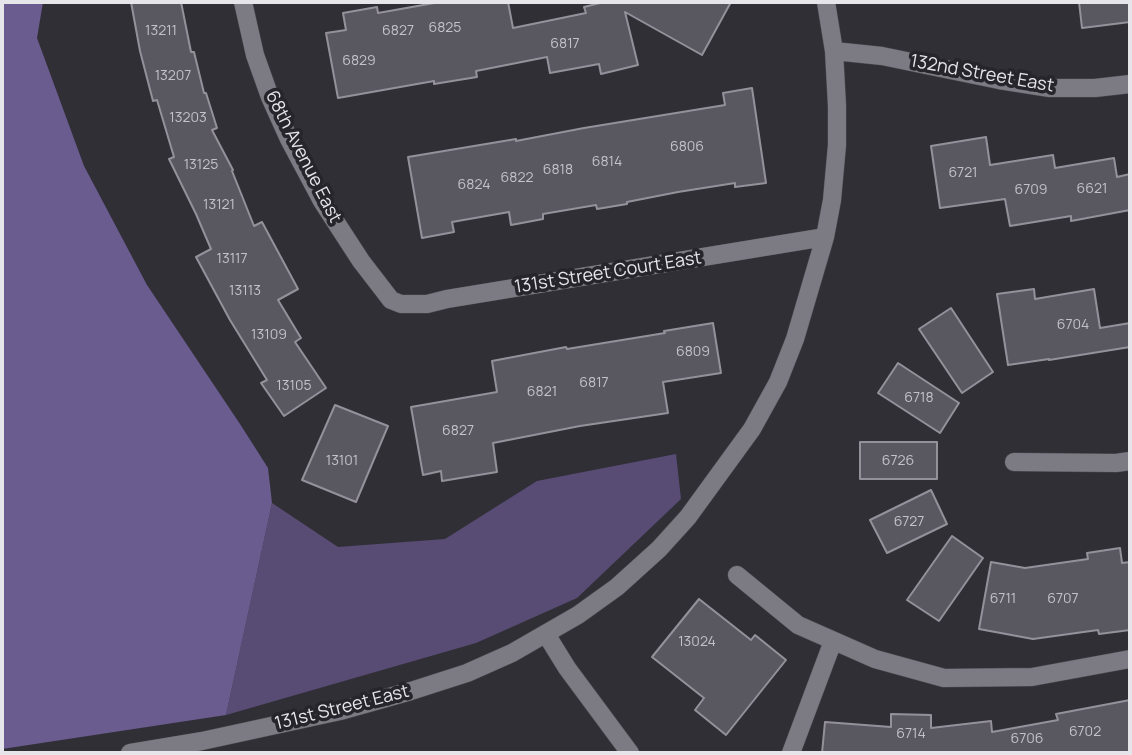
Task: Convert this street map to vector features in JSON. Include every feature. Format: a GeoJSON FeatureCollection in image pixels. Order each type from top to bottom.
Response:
{"type":"FeatureCollection","features":[{"type":"Feature","properties":{"kind":"street","name":"68th Avenue East"},"geometry":{"type":"LineString","coordinates":[[243,2],[255,55],[289,139],[322,201],[361,261],[391,300]]}},
{"type":"Feature","properties":{"kind":"street","name":"131st Street East"},"geometry":{"type":"LineString","coordinates":[[130,753],[327,714],[467,673],[512,653],[578,615],[617,587],[659,549],[688,517],[752,429],[778,382],[795,339],[825,237],[832,200],[838,106],[834,51],[826,2]]}},
{"type":"Feature","properties":{"kind":"street","name":"132nd Street East"},"geometry":{"type":"LineString","coordinates":[[834,51],[882,56],[1050,88],[1095,88],[1130,84]]}},
{"type":"Feature","properties":{"kind":"street","name":"131st Street Court East"},"geometry":{"type":"LineString","coordinates":[[391,300],[401,304],[427,304],[461,296],[825,237]]}},
{"type":"Feature","properties":{"kind":"street"},"geometry":{"type":"LineString","coordinates":[[1014,462],[1130,461]]}},
{"type":"Feature","properties":{"kind":"street"},"geometry":{"type":"LineString","coordinates":[[737,575],[798,625],[875,659],[944,678],[1032,677],[1130,659]]}},
{"type":"Feature","properties":{"kind":"street"},"geometry":{"type":"LineString","coordinates":[[546,635],[629,753]]}},
{"type":"Feature","properties":{"kind":"street"},"geometry":{"type":"LineString","coordinates":[[791,753],[832,641]]}},
{"type":"Feature","properties":{"kind":"shaded area"},"geometry":{"type":"Polygon","coordinates":[[[2,2],[43,2],[37,38],[84,166],[147,285],[268,468],[272,503],[226,715],[2,749],[2,2]]]}},
{"type":"Feature","properties":{"kind":"shaded area"},"geometry":{"type":"Polygon","coordinates":[[[676,454],[681,499],[577,598],[476,643],[226,715],[272,503],[338,547],[445,539],[537,481],[676,454]]]}},
{"type":"Feature","properties":{"kind":"building"},"geometry":{"type":"Polygon","coordinates":[[[131,2],[181,2],[191,52],[194,52],[204,93],[217,128],[212,130],[233,170],[254,226],[262,222],[298,289],[278,300],[301,338],[295,342],[326,388],[284,416],[261,383],[267,380],[196,257],[211,249],[169,159],[174,157],[157,100],[153,101],[131,2]]]}},
{"type":"Feature","properties":{"kind":"building"},"geometry":{"type":"Polygon","coordinates":[[[440,2],[508,2],[513,28],[586,13],[584,7],[604,2],[731,2],[702,55],[625,12],[638,65],[601,74],[599,64],[550,73],[547,57],[476,71],[477,77],[434,84],[434,81],[338,98],[326,33],[346,30],[343,13],[377,7],[378,13],[440,2]]]}},
{"type":"Feature","properties":{"kind":"building"},"geometry":{"type":"Polygon","coordinates":[[[1079,2],[1130,2],[1130,22],[1082,28],[1079,2]]]}},
{"type":"Feature","properties":{"kind":"building"},"geometry":{"type":"Polygon","coordinates":[[[752,88],[766,183],[735,187],[735,183],[597,209],[596,205],[543,214],[543,219],[511,225],[509,212],[452,222],[454,232],[422,238],[408,157],[725,105],[723,93],[752,88]]]}},
{"type":"Feature","properties":{"kind":"building"},"geometry":{"type":"Polygon","coordinates":[[[986,137],[990,165],[1053,155],[1055,168],[1114,158],[1117,177],[1130,174],[1130,210],[1071,221],[1071,216],[1010,226],[1005,199],[940,208],[931,146],[986,137]]]}},
{"type":"Feature","properties":{"kind":"building"},"geometry":{"type":"Polygon","coordinates":[[[1034,289],[1035,299],[1094,289],[1100,328],[1130,323],[1130,347],[1008,365],[997,294],[1034,289]]]}},
{"type":"Feature","properties":{"kind":"building"},"geometry":{"type":"Polygon","coordinates":[[[951,308],[993,372],[962,393],[919,329],[951,308]]]}},
{"type":"Feature","properties":{"kind":"building"},"geometry":{"type":"Polygon","coordinates":[[[713,323],[721,373],[663,382],[668,413],[493,443],[497,472],[442,481],[441,471],[423,475],[411,407],[497,392],[492,361],[713,323]]]}},
{"type":"Feature","properties":{"kind":"building"},"geometry":{"type":"Polygon","coordinates":[[[898,363],[959,403],[940,433],[878,393],[898,363]]]}},
{"type":"Feature","properties":{"kind":"building"},"geometry":{"type":"Polygon","coordinates":[[[335,405],[388,426],[356,502],[302,480],[335,405]]]}},
{"type":"Feature","properties":{"kind":"building"},"geometry":{"type":"Polygon","coordinates":[[[860,442],[937,442],[937,479],[860,479],[860,442]]]}},
{"type":"Feature","properties":{"kind":"building"},"geometry":{"type":"Polygon","coordinates":[[[931,490],[947,524],[887,553],[870,520],[931,490]]]}},
{"type":"Feature","properties":{"kind":"building"},"geometry":{"type":"Polygon","coordinates":[[[952,536],[983,558],[939,621],[907,600],[952,536]]]}},
{"type":"Feature","properties":{"kind":"building"},"geometry":{"type":"Polygon","coordinates":[[[1120,548],[1122,563],[1130,562],[1130,630],[1099,634],[1098,630],[1033,639],[979,629],[991,562],[1025,568],[1088,559],[1087,553],[1120,548]]]}},
{"type":"Feature","properties":{"kind":"building"},"geometry":{"type":"Polygon","coordinates":[[[699,599],[751,640],[755,635],[786,660],[726,735],[695,710],[704,698],[652,657],[699,599]]]}},
{"type":"Feature","properties":{"kind":"building"},"geometry":{"type":"Polygon","coordinates":[[[1130,700],[1130,753],[822,753],[825,722],[891,727],[891,714],[931,715],[931,728],[991,721],[992,732],[1058,720],[1056,714],[1130,700]]]}}]}
